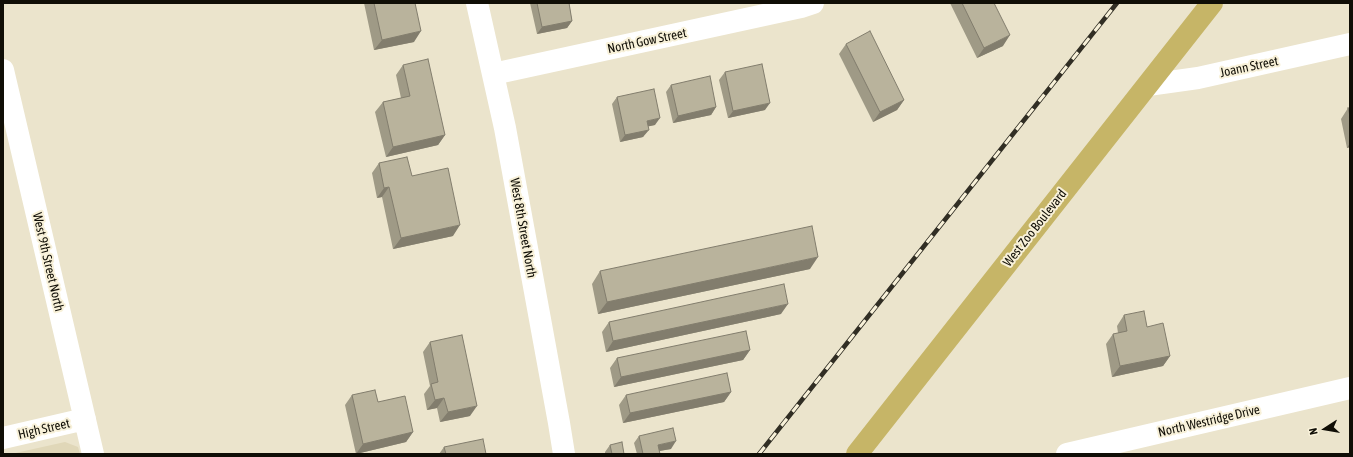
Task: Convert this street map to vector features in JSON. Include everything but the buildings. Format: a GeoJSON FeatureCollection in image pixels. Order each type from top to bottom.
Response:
{"type":"FeatureCollection","features":[{"type":"Feature","properties":{"kind":"main road","name":"West Zoo Boulevard"},"geometry":{"type":"LineString","coordinates":[[857,454],[1212,3]]}},
{"type":"Feature","properties":{"kind":"street","name":"West 8th Street North"},"geometry":{"type":"LineString","coordinates":[[477,3],[508,143],[564,454]]}},
{"type":"Feature","properties":{"kind":"street","name":"North Gow Street"},"geometry":{"type":"LineString","coordinates":[[493,74],[805,4]]}},
{"type":"Feature","properties":{"kind":"street","name":"Joann Street"},"geometry":{"type":"LineString","coordinates":[[1148,85],[1198,78],[1350,44]]}},
{"type":"Feature","properties":{"kind":"street","name":"West 9th Street North"},"geometry":{"type":"LineString","coordinates":[[3,70],[93,454]]}},
{"type":"Feature","properties":{"kind":"street","name":"North Westridge Drive"},"geometry":{"type":"LineString","coordinates":[[1067,454],[1350,388]]}},
{"type":"Feature","properties":{"kind":"street","name":"High Street"},"geometry":{"type":"LineString","coordinates":[[3,438],[85,419]]}},
{"type":"Feature","properties":{"kind":"shaded area"},"geometry":{"type":"Polygon","coordinates":[[[65,442],[78,447],[80,454],[11,454],[65,442]]]}},
{"type":"Feature","properties":{"kind":"railway"},"geometry":{"type":"LineString","coordinates":[[759,454],[1117,3]]}}]}
